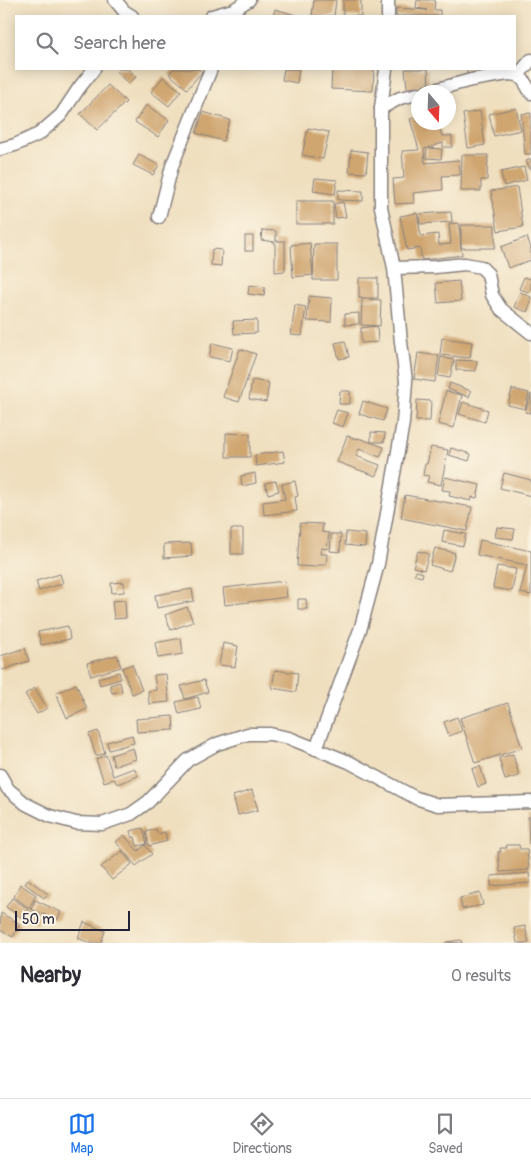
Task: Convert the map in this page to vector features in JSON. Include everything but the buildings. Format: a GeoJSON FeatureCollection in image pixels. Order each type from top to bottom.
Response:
{"type":"FeatureCollection","features":[{"type":"Feature","properties":{"kind":"street"},"geometry":{"type":"LineString","coordinates":[[115,0],[124,11],[130,15]]}},
{"type":"Feature","properties":{"kind":"street"},"geometry":{"type":"LineString","coordinates":[[219,15],[232,13],[250,0]]}},
{"type":"Feature","properties":{"kind":"street"},"geometry":{"type":"LineString","coordinates":[[388,0],[388,15]]}},
{"type":"Feature","properties":{"kind":"street"},"geometry":{"type":"LineString","coordinates":[[518,75],[531,60]]}},
{"type":"Feature","properties":{"kind":"street"},"geometry":{"type":"LineString","coordinates":[[0,149],[15,145],[39,134],[61,114],[78,88],[93,70]]}},
{"type":"Feature","properties":{"kind":"street"},"geometry":{"type":"LineString","coordinates":[[159,217],[172,166],[211,70]]}},
{"type":"Feature","properties":{"kind":"street"},"geometry":{"type":"LineString","coordinates":[[316,749],[361,628],[378,564],[403,423],[406,381],[394,268],[381,207],[381,108],[386,70]]}},
{"type":"Feature","properties":{"kind":"street"},"geometry":{"type":"LineString","coordinates":[[453,85],[508,74],[518,75],[531,92]]}},
{"type":"Feature","properties":{"kind":"street"},"geometry":{"type":"LineString","coordinates":[[381,108],[400,98],[411,96]]}},
{"type":"Feature","properties":{"kind":"street"},"geometry":{"type":"LineString","coordinates":[[394,268],[465,264],[481,267],[488,274],[492,295],[501,309],[531,333]]}},
{"type":"Feature","properties":{"kind":"street"},"geometry":{"type":"LineString","coordinates":[[0,775],[8,788],[26,804],[50,816],[76,823],[102,824],[131,814],[148,802],[188,760],[217,744],[248,734],[270,734],[289,738],[349,762],[416,798],[438,805],[531,802]]}}]}
